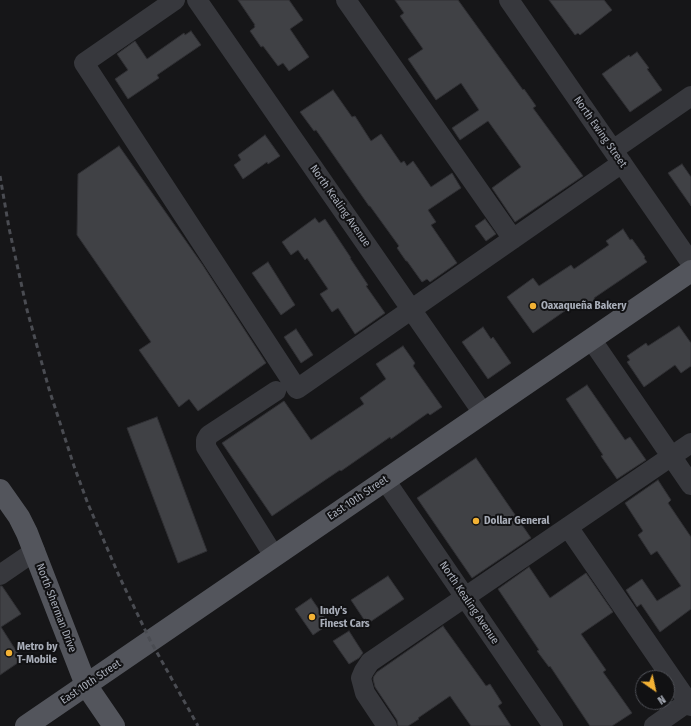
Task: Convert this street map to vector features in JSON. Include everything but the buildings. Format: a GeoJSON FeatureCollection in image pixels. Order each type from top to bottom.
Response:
{"type":"FeatureCollection","features":[{"type":"Feature","properties":{"kind":"main road","name":"East 10th Street"},"geometry":{"type":"LineString","coordinates":[[26,726],[691,271]]}},
{"type":"Feature","properties":{"kind":"main road","name":"North Sherman Drive"},"geometry":{"type":"LineString","coordinates":[[0,490],[19,517],[35,551],[86,685],[114,726]]}},
{"type":"Feature","properties":{"kind":"street"},"geometry":{"type":"LineString","coordinates":[[175,0],[84,63],[297,389],[513,239],[617,157],[691,96]]}},
{"type":"Feature","properties":{"kind":"street","name":"North Kealing Avenue"},"geometry":{"type":"LineString","coordinates":[[197,0],[483,413]]}},
{"type":"Feature","properties":{"kind":"street"},"geometry":{"type":"LineString","coordinates":[[346,0],[513,239]]}},
{"type":"Feature","properties":{"kind":"street","name":"North Ewing Street"},"geometry":{"type":"LineString","coordinates":[[509,0],[691,263]]}},
{"type":"Feature","properties":{"kind":"street"},"geometry":{"type":"LineString","coordinates":[[592,339],[691,485]]}},
{"type":"Feature","properties":{"kind":"street"},"geometry":{"type":"LineString","coordinates":[[274,556],[206,447],[206,440],[209,435],[276,391]]}},
{"type":"Feature","properties":{"kind":"street"},"geometry":{"type":"LineString","coordinates":[[387,726],[365,694],[361,678],[370,662],[691,443]]}},
{"type":"Feature","properties":{"kind":"street","name":"North Kealing Avenue"},"geometry":{"type":"LineString","coordinates":[[385,480],[553,726]]}},
{"type":"Feature","properties":{"kind":"street"},"geometry":{"type":"LineString","coordinates":[[568,527],[690,703],[654,726]]}},
{"type":"Feature","properties":{"kind":"street"},"geometry":{"type":"LineString","coordinates":[[0,575],[35,551]]}},
{"type":"Feature","properties":{"kind":"railway"},"geometry":{"type":"LineString","coordinates":[[0,176],[9,228],[27,310],[49,389],[74,466],[88,504],[120,578],[150,640],[198,726]]}},
{"type":"Feature","properties":{"kind":"place","name":"Oaxaqueña Bakery"},"geometry":{"type":"Point","coordinates":[533,306]}},
{"type":"Feature","properties":{"kind":"place","name":"Dollar General"},"geometry":{"type":"Point","coordinates":[476,521]}},
{"type":"Feature","properties":{"kind":"place","name":"Indy's Finest Cars"},"geometry":{"type":"Point","coordinates":[312,617]}},
{"type":"Feature","properties":{"kind":"place","name":"Metro by T-Mobile"},"geometry":{"type":"Point","coordinates":[9,653]}}]}
